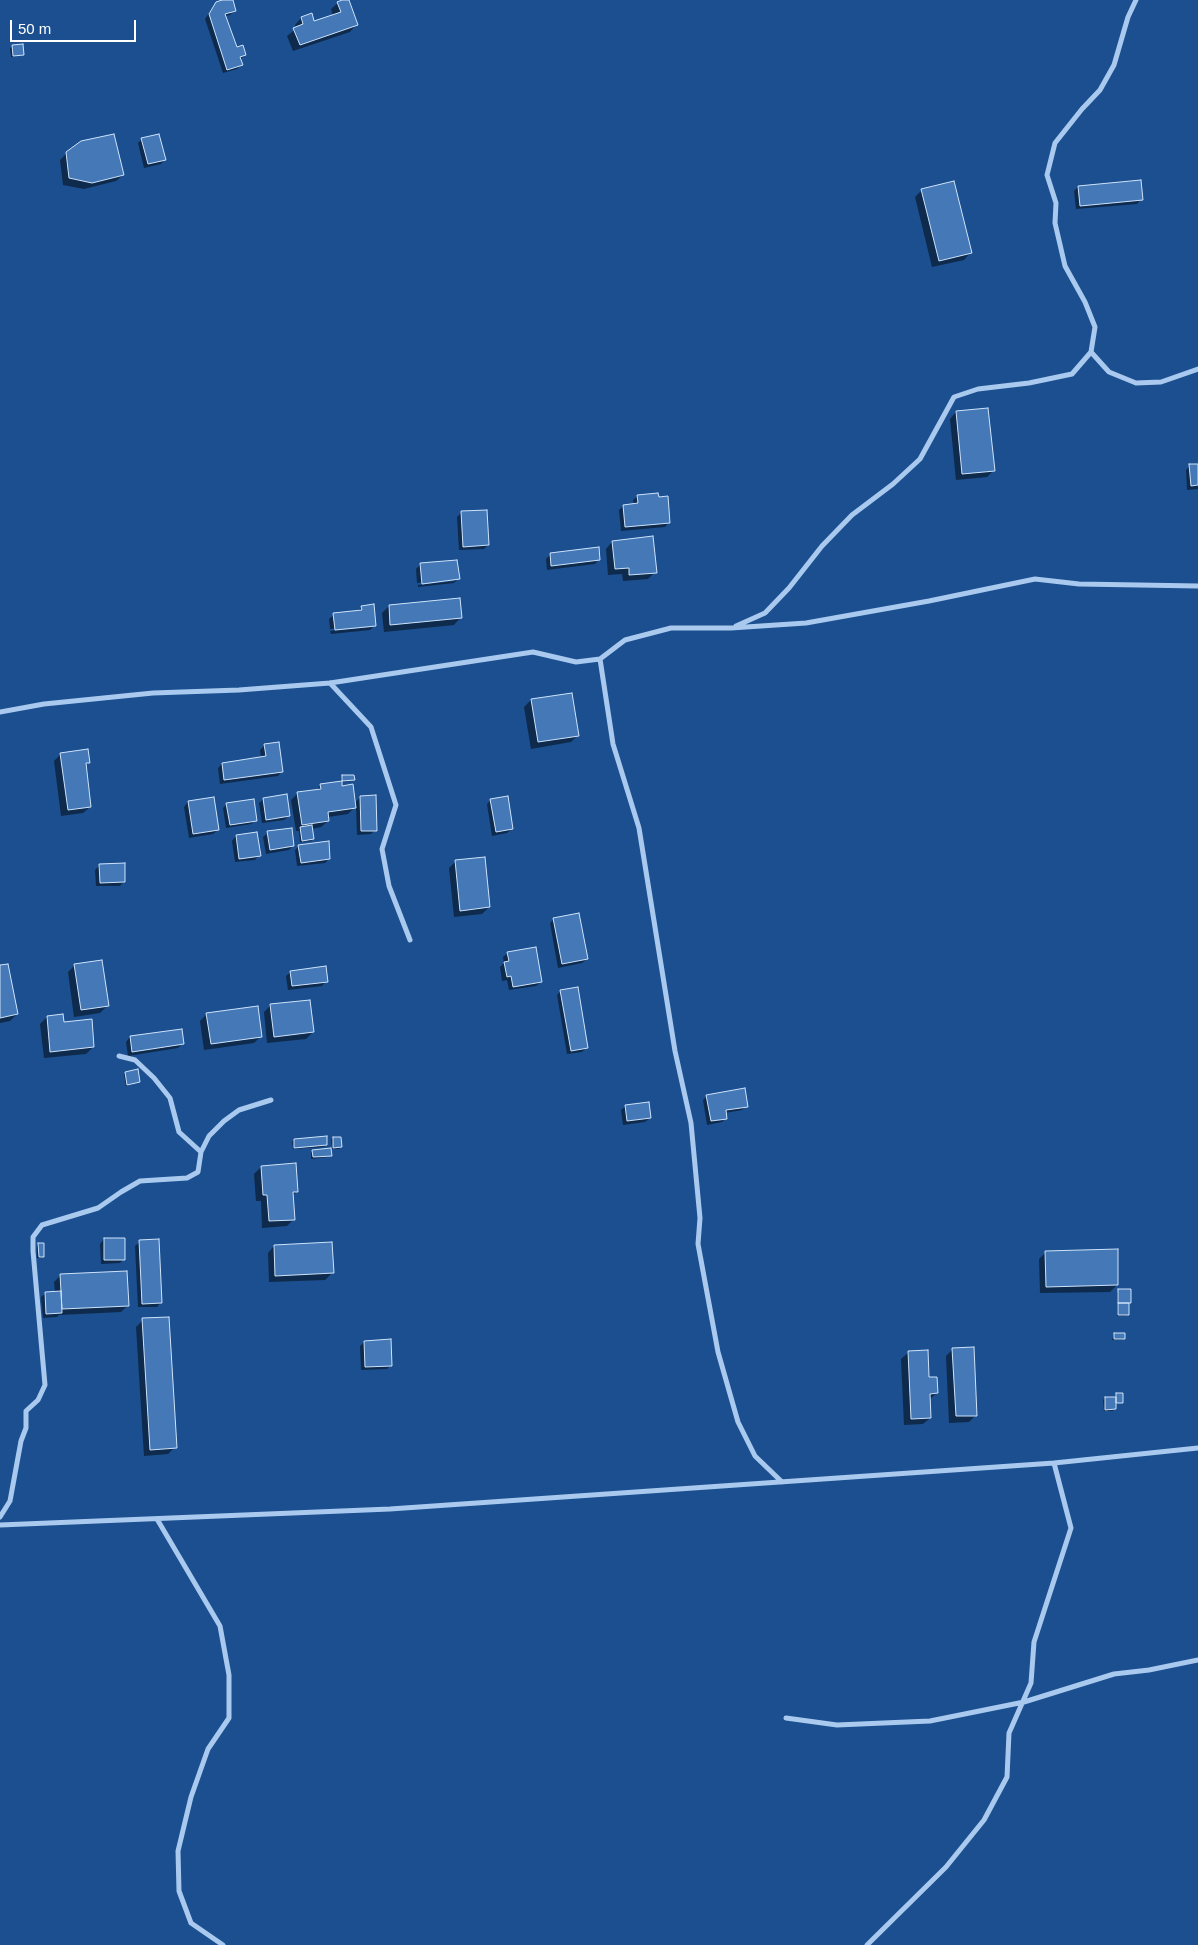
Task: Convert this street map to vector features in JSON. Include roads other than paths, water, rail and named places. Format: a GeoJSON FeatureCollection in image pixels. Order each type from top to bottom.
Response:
{"type":"FeatureCollection","features":[{"type":"Feature","properties":{"kind":"street"},"geometry":{"type":"LineString","coordinates":[[731,628],[765,613],[789,588],[822,546],[852,516],[893,484],[920,459],[954,397],[978,389],[1028,383],[1072,374],[1091,352],[1095,327],[1085,302],[1065,266],[1055,223],[1056,203],[1046,175],[1055,143],[1100,90],[1114,65],[1128,17],[1136,0]]}},
{"type":"Feature","properties":{"kind":"street"},"geometry":{"type":"LineString","coordinates":[[1091,352],[1109,372],[1136,383],[1162,382],[1198,369]]}},
{"type":"Feature","properties":{"kind":"street"},"geometry":{"type":"LineString","coordinates":[[0,712],[44,704],[152,692],[239,690],[330,683],[533,652],[576,662],[600,659],[625,640],[671,628],[731,628],[806,622],[929,601],[1036,579],[1079,584],[1198,586]]}},
{"type":"Feature","properties":{"kind":"street"},"geometry":{"type":"LineString","coordinates":[[600,659],[613,744],[639,828],[674,1051],[691,1123],[700,1218],[698,1244],[718,1352],[738,1422],[755,1456],[782,1482]]}},
{"type":"Feature","properties":{"kind":"street"},"geometry":{"type":"LineString","coordinates":[[330,683],[371,726],[396,805],[382,849],[388,886],[410,940]]}},
{"type":"Feature","properties":{"kind":"street"},"geometry":{"type":"LineString","coordinates":[[118,1056],[135,1060],[154,1078],[170,1098],[179,1132],[201,1152]]}},
{"type":"Feature","properties":{"kind":"street"},"geometry":{"type":"LineString","coordinates":[[0,1517],[10,1501],[21,1441],[26,1428],[26,1411],[38,1400],[45,1385],[33,1236],[42,1225],[98,1208],[140,1181],[187,1178],[198,1172],[201,1152],[209,1136],[224,1121],[239,1110],[271,1100]]}},
{"type":"Feature","properties":{"kind":"street"},"geometry":{"type":"LineString","coordinates":[[0,1525],[390,1510],[1054,1463],[1198,1448]]}},
{"type":"Feature","properties":{"kind":"street"},"geometry":{"type":"LineString","coordinates":[[867,1945],[946,1867],[984,1820],[1007,1777],[1009,1733],[1031,1684],[1034,1642],[1071,1528],[1054,1463]]}},
{"type":"Feature","properties":{"kind":"street"},"geometry":{"type":"LineString","coordinates":[[157,1519],[220,1626],[229,1675],[229,1718],[208,1749],[191,1797],[178,1851],[179,1891],[192,1923],[223,1945]]}},
{"type":"Feature","properties":{"kind":"street"},"geometry":{"type":"LineString","coordinates":[[786,1718],[837,1725],[930,1721],[1024,1702],[1114,1674],[1149,1670],[1198,1660]]}}]}
